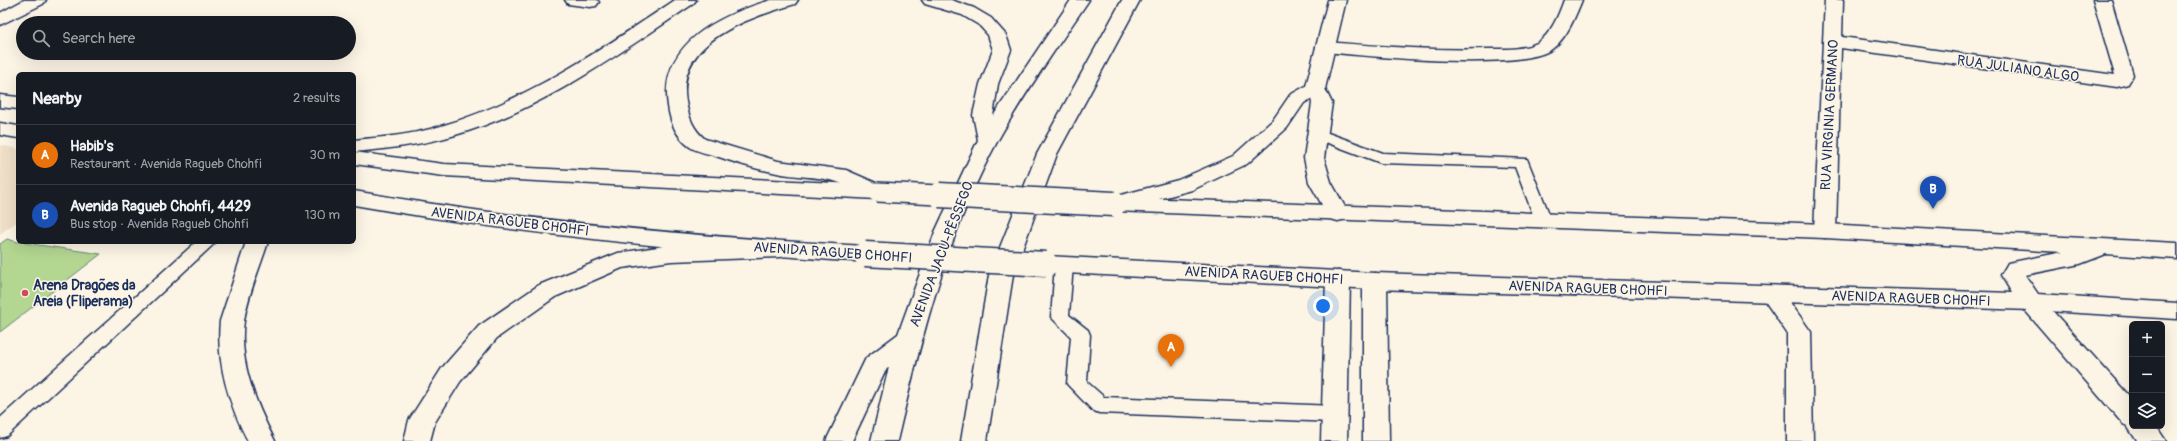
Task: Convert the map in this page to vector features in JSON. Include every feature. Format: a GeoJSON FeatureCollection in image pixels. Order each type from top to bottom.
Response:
{"type":"FeatureCollection","features":[{"type":"Feature","properties":{"kind":"main road"},"geometry":{"type":"LineString","coordinates":[[0,20],[37,0]]}},
{"type":"Feature","properties":{"kind":"main road"},"geometry":{"type":"LineString","coordinates":[[790,0],[748,13],[715,29],[691,50],[680,69],[675,92],[679,116],[687,134],[698,143],[729,154],[777,167],[840,175],[877,192]]}},
{"type":"Feature","properties":{"kind":"main road"},"geometry":{"type":"LineString","coordinates":[[931,0],[957,6],[980,19],[996,34],[1002,50],[989,84],[983,115],[988,140]]}},
{"type":"Feature","properties":{"kind":"main road","name":"AVENIDA JACU-PÊSSEGO"},"geometry":{"type":"LineString","coordinates":[[884,441],[909,339],[946,232],[988,140],[1042,54],[1080,0]]}},
{"type":"Feature","properties":{"kind":"main road"},"geometry":{"type":"LineString","coordinates":[[974,441],[990,334],[1001,275],[1047,154],[1131,0]]}},
{"type":"Feature","properties":{"kind":"main road"},"geometry":{"type":"LineString","coordinates":[[1337,0],[1315,89],[1322,104],[1316,134],[1314,158],[1320,182],[1338,214]]}},
{"type":"Feature","properties":{"kind":"main road"},"geometry":{"type":"LineString","coordinates":[[1325,48],[1488,55],[1529,52],[1543,46],[1553,36],[1568,13],[1574,0]]}},
{"type":"Feature","properties":{"kind":"main road","name":"RUA VIRGINIA GERMANO"},"geometry":{"type":"LineString","coordinates":[[1825,230],[1834,0]]}},
{"type":"Feature","properties":{"kind":"main road","name":"RUA JULIANO ALGO"},"geometry":{"type":"LineString","coordinates":[[1832,41],[2117,81],[2123,78],[2124,75],[2102,0]]}},
{"type":"Feature","properties":{"kind":"main road"},"geometry":{"type":"LineString","coordinates":[[356,146],[417,139],[461,127],[512,108],[562,81],[687,1]]}},
{"type":"Feature","properties":{"kind":"main road"},"geometry":{"type":"LineString","coordinates":[[1114,204],[1185,185],[1240,160],[1280,124],[1297,99],[1315,89]]}},
{"type":"Feature","properties":{"kind":"main road"},"geometry":{"type":"LineString","coordinates":[[0,101],[16,103]]}},
{"type":"Feature","properties":{"kind":"main road"},"geometry":{"type":"LineString","coordinates":[[0,129],[16,132]]}},
{"type":"Feature","properties":{"kind":"main road"},"geometry":{"type":"LineString","coordinates":[[356,158],[444,170],[1338,214],[1825,230],[2177,251]]}},
{"type":"Feature","properties":{"kind":"main road","name":"AVENIDA RAGUEB CHOHFI"},"geometry":{"type":"LineString","coordinates":[[356,198],[444,214],[533,226],[781,250],[1375,281],[2031,302],[2177,311]]}},
{"type":"Feature","properties":{"kind":"main road"},"geometry":{"type":"LineString","coordinates":[[256,244],[232,323],[233,367],[252,426],[262,441]]}},
{"type":"Feature","properties":{"kind":"main road"},"geometry":{"type":"LineString","coordinates":[[2106,246],[2086,256],[2016,269],[2013,275],[2031,302],[2129,414]]}},
{"type":"Feature","properties":{"kind":"main road"},"geometry":{"type":"LineString","coordinates":[[417,441],[422,420],[443,388],[488,332],[547,291],[618,261],[671,253],[781,250]]}},
{"type":"Feature","properties":{"kind":"main road"},"geometry":{"type":"LineString","coordinates":[[1334,441],[1338,279]]}},
{"type":"Feature","properties":{"kind":"main road"},"geometry":{"type":"LineString","coordinates":[[1375,281],[1376,441]]}},
{"type":"Feature","properties":{"kind":"main road"},"geometry":{"type":"LineString","coordinates":[[1772,294],[1799,332],[1800,441]]}},
{"type":"Feature","properties":{"kind":"main road"},"geometry":{"type":"LineString","coordinates":[[839,441],[875,365],[909,339]]}},
{"type":"Feature","properties":{"kind":"main road"},"geometry":{"type":"LineString","coordinates":[[2143,429],[2153,441]]}},
{"type":"Feature","properties":{"kind":"lane"},"geometry":{"type":"LineString","coordinates":[[1316,134],[1381,158],[1521,162],[1543,221]]}},
{"type":"Feature","properties":{"kind":"lane"},"geometry":{"type":"LineString","coordinates":[[0,430],[205,244]]}},
{"type":"Feature","properties":{"kind":"lane"},"geometry":{"type":"LineString","coordinates":[[1055,264],[1060,317],[1081,335],[1077,384],[1099,405],[1334,414]]}},
{"type":"Feature","properties":{"kind":"shaded area"},"geometry":{"type":"Polygon","coordinates":[[[0,145],[16,149],[16,222],[0,234],[0,145]]]}},
{"type":"Feature","properties":{"kind":"green space","name":"Arena Dragões da Areia (Fliperama)"},"geometry":{"type":"Polygon","coordinates":[[[7,239],[16,241],[16,244],[32,244],[101,254],[0,332],[0,244],[7,239]]]}},
{"type":"Feature","properties":{"kind":"place","name":"Avenida Ragueb Chohfi, 4429"},"geometry":{"type":"Point","coordinates":[1933,209]}},
{"type":"Feature","properties":{"kind":"place","name":"Arena Dragões da Areia (Fliperama)"},"geometry":{"type":"Point","coordinates":[25,293]}},
{"type":"Feature","properties":{"kind":"place","name":"Habib's"},"geometry":{"type":"Point","coordinates":[1171,367]}}]}
